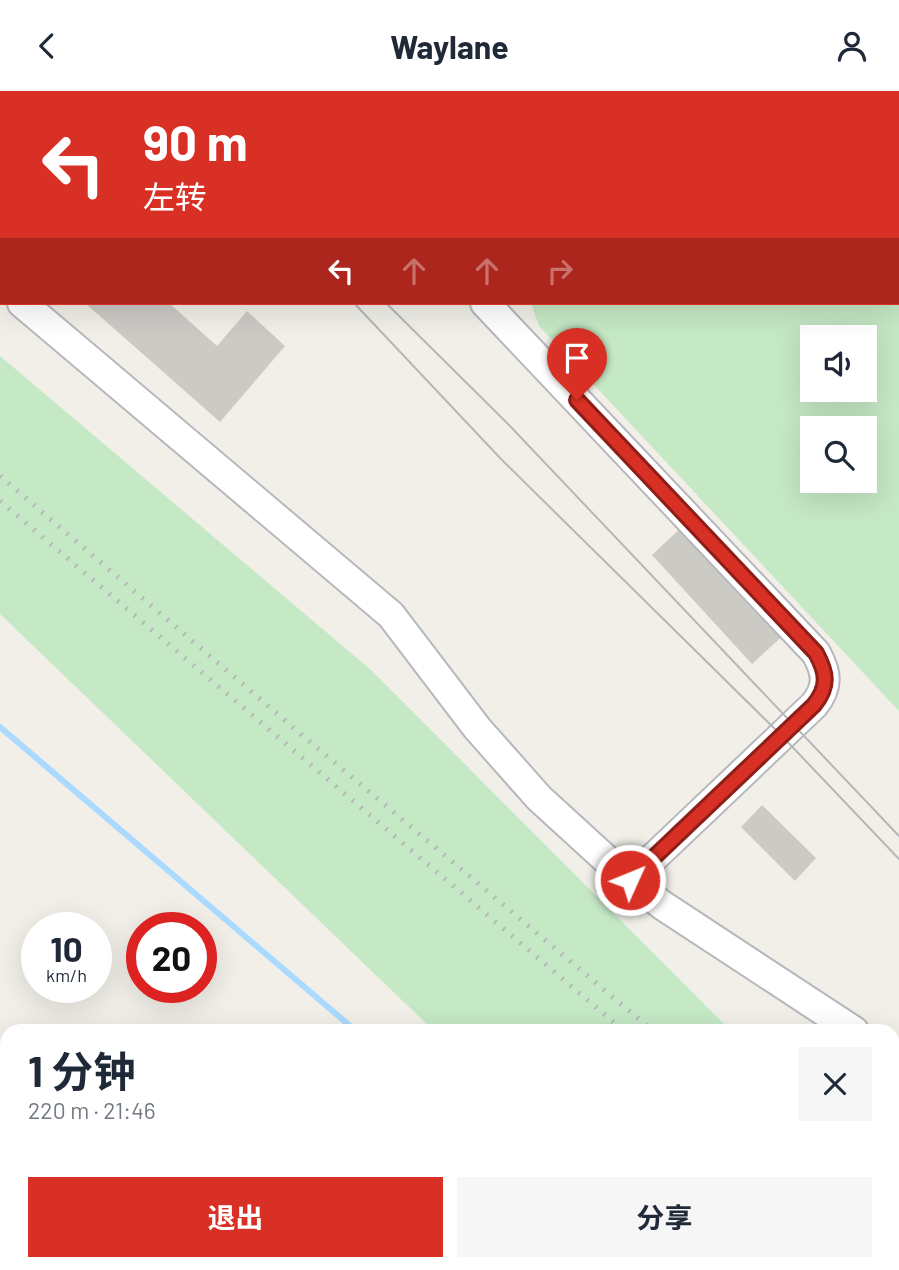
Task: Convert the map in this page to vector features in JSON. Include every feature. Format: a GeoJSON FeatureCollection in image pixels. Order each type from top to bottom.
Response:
{"type":"FeatureCollection","features":[{"type":"Feature","properties":{"kind":"lane"},"geometry":{"type":"LineString","coordinates":[[24,305],[391,615],[477,727],[540,798],[630,880],[663,905],[843,1024]]}},
{"type":"Feature","properties":{"kind":"lane"},"geometry":{"type":"LineString","coordinates":[[487,305],[816,653],[824,668],[826,683],[814,705],[630,880]]}},
{"type":"Feature","properties":{"kind":"green space"},"geometry":{"type":"Polygon","coordinates":[[[532,305],[899,305],[899,711],[539,326],[532,305]]]}},
{"type":"Feature","properties":{"kind":"green space"},"geometry":{"type":"Polygon","coordinates":[[[0,356],[371,670],[724,1024],[427,1024],[0,614],[0,356]]]}},
{"type":"Feature","properties":{"kind":"building"},"geometry":{"type":"Polygon","coordinates":[[[87,305],[171,305],[217,346],[247,311],[285,346],[220,422],[87,305]]]}},
{"type":"Feature","properties":{"kind":"building"},"geometry":{"type":"Polygon","coordinates":[[[686,523],[787,632],[752,664],[652,555],[686,523]]]}},
{"type":"Feature","properties":{"kind":"building"},"geometry":{"type":"Polygon","coordinates":[[[762,805],[816,858],[795,881],[741,827],[762,805]]]}},
{"type":"Feature","properties":{"kind":"waterway"},"geometry":{"type":"LineString","coordinates":[[0,727],[348,1024]]}},
{"type":"Feature","properties":{"kind":"tram line"},"geometry":{"type":"LineString","coordinates":[[356,305],[501,459],[781,735],[899,859]]}},
{"type":"Feature","properties":{"kind":"tram line"},"geometry":{"type":"LineString","coordinates":[[388,305],[509,425],[899,836]]}},
{"type":"Feature","properties":{"kind":"railway"},"geometry":{"type":"LineString","coordinates":[[0,476],[645,1024]]}},
{"type":"Feature","properties":{"kind":"railway"},"geometry":{"type":"LineString","coordinates":[[0,501],[616,1024]]}},
{"type":"Feature","properties":{"kind":"route"},"geometry":{"type":"LineString","coordinates":[[577,400],[816,653],[824,668],[826,683],[814,705],[630,880]]}}]}
